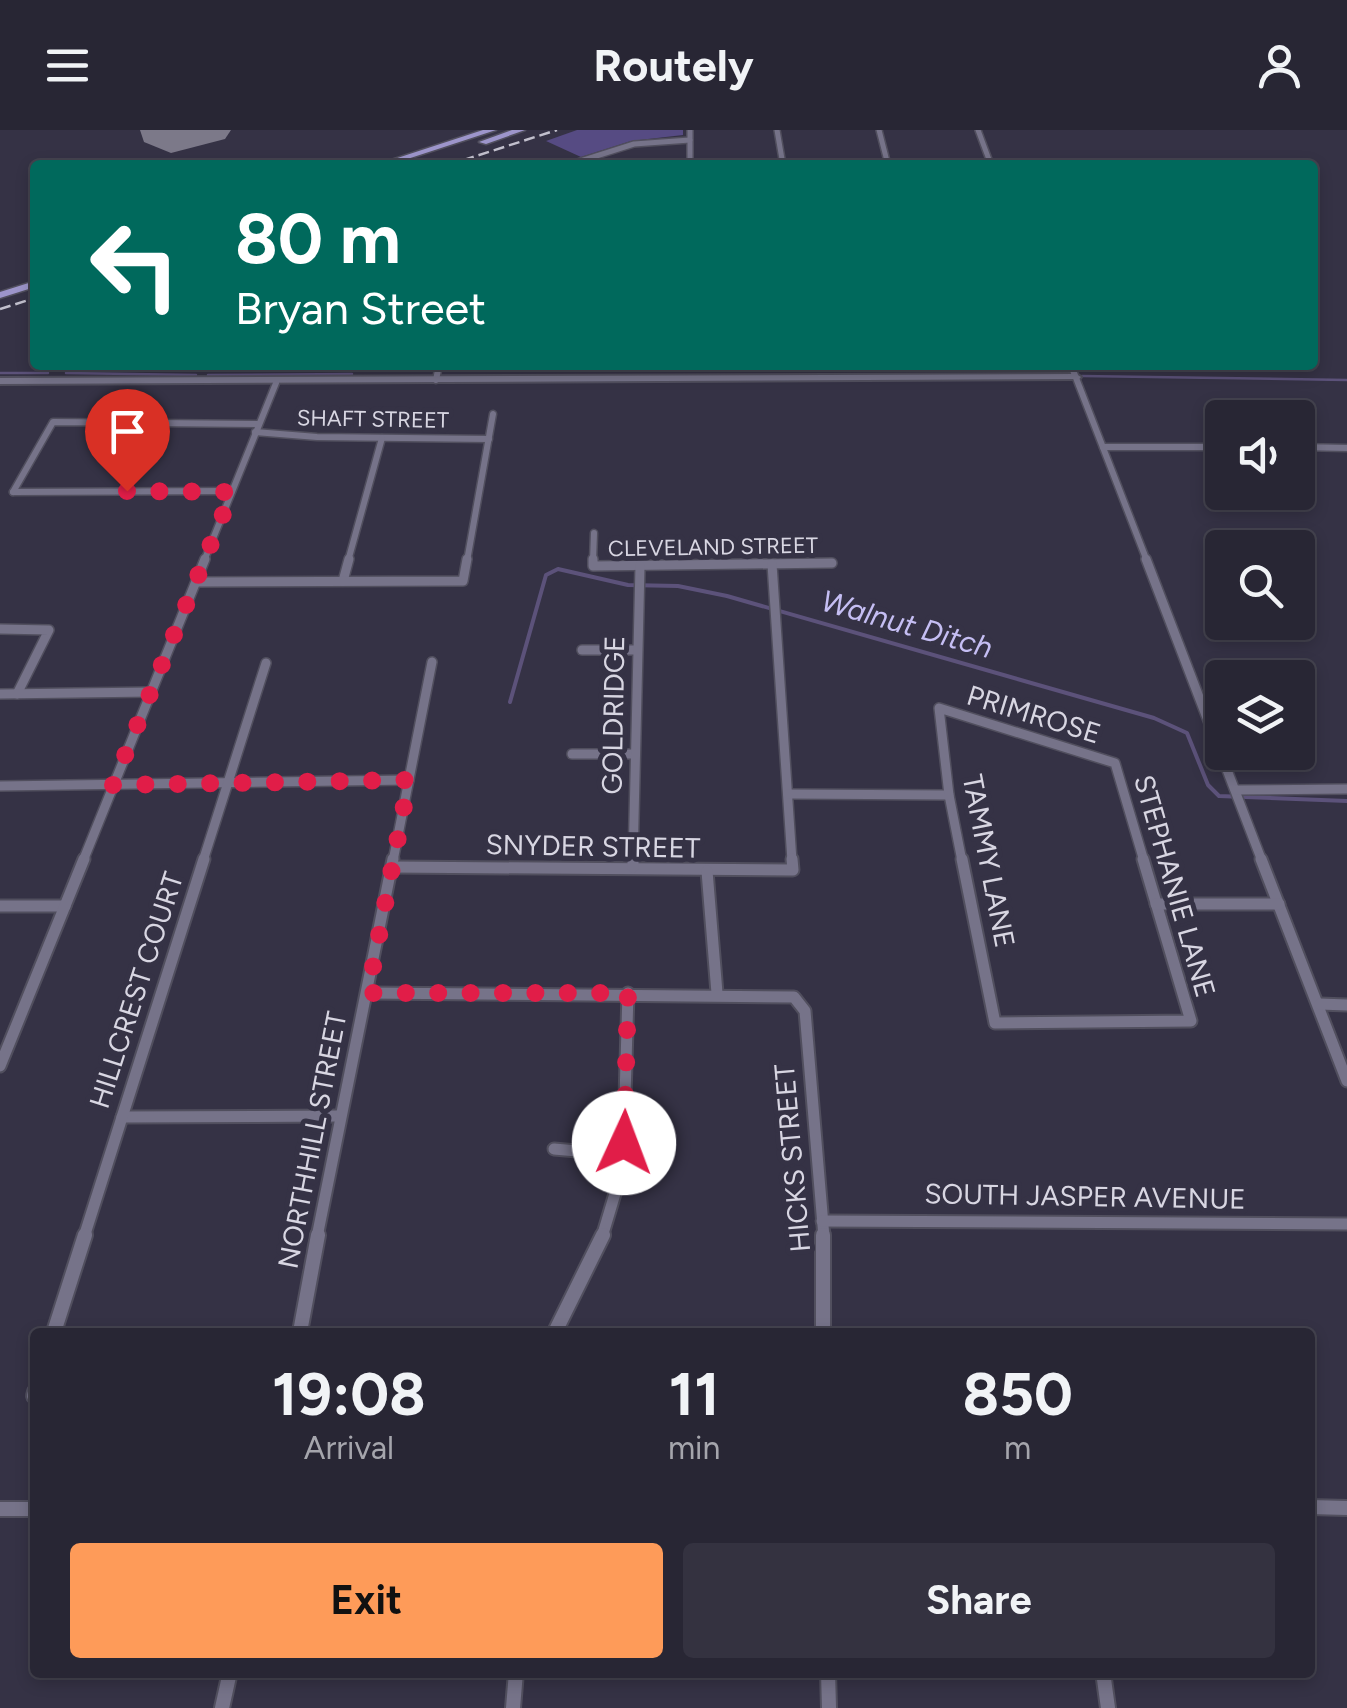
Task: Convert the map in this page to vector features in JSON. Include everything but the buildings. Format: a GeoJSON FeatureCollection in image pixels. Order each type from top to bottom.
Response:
{"type":"FeatureCollection","features":[{"type":"Feature","properties":{"kind":"main road"},"geometry":{"type":"LineString","coordinates":[[396,160],[492,130]]}},
{"type":"Feature","properties":{"kind":"main road"},"geometry":{"type":"LineString","coordinates":[[427,160],[521,130]]}},
{"type":"Feature","properties":{"kind":"main road"},"geometry":{"type":"LineString","coordinates":[[0,284],[30,275]]}},
{"type":"Feature","properties":{"kind":"main road"},"geometry":{"type":"LineString","coordinates":[[0,295],[30,286]]}},
{"type":"Feature","properties":{"kind":"street"},"geometry":{"type":"LineString","coordinates":[[690,130],[690,160]]}},
{"type":"Feature","properties":{"kind":"street"},"geometry":{"type":"LineString","coordinates":[[777,130],[782,160]]}},
{"type":"Feature","properties":{"kind":"street"},"geometry":{"type":"LineString","coordinates":[[879,130],[887,160]]}},
{"type":"Feature","properties":{"kind":"street"},"geometry":{"type":"LineString","coordinates":[[978,130],[989,160]]}},
{"type":"Feature","properties":{"kind":"street"},"geometry":{"type":"LineString","coordinates":[[584,160],[634,144],[690,140]]}},
{"type":"Feature","properties":{"kind":"street"},"geometry":{"type":"LineString","coordinates":[[436,380],[438,370]]}},
{"type":"Feature","properties":{"kind":"street"},"geometry":{"type":"LineString","coordinates":[[1073,370],[1347,1081]]}},
{"type":"Feature","properties":{"kind":"street"},"geometry":{"type":"LineString","coordinates":[[0,381],[276,383],[1076,377]]}},
{"type":"Feature","properties":{"kind":"street"},"geometry":{"type":"LineString","coordinates":[[0,1066],[276,383]]}},
{"type":"Feature","properties":{"kind":"street"},"geometry":{"type":"LineString","coordinates":[[196,582],[463,581],[492,414]]}},
{"type":"Feature","properties":{"kind":"street","name":"SHAFT STREET"},"geometry":{"type":"LineString","coordinates":[[232,492],[14,492],[53,422],[257,428],[382,438],[490,439]]}},
{"type":"Feature","properties":{"kind":"street"},"geometry":{"type":"LineString","coordinates":[[343,580],[382,438]]}},
{"type":"Feature","properties":{"kind":"street"},"geometry":{"type":"LineString","coordinates":[[1103,447],[1205,447]]}},
{"type":"Feature","properties":{"kind":"street"},"geometry":{"type":"LineString","coordinates":[[1315,448],[1347,448]]}},
{"type":"Feature","properties":{"kind":"street","name":"CLEVELAND STREET"},"geometry":{"type":"LineString","coordinates":[[594,533],[594,566],[832,563]]}},
{"type":"Feature","properties":{"kind":"street"},"geometry":{"type":"LineString","coordinates":[[772,564],[788,794],[949,795]]}},
{"type":"Feature","properties":{"kind":"street","name":"GOLDRIDGE"},"geometry":{"type":"LineString","coordinates":[[633,866],[640,566]]}},
{"type":"Feature","properties":{"kind":"street"},"geometry":{"type":"LineString","coordinates":[[0,629],[49,630],[18,694]]}},
{"type":"Feature","properties":{"kind":"street"},"geometry":{"type":"LineString","coordinates":[[582,650],[637,650]]}},
{"type":"Feature","properties":{"kind":"street","name":"NORTHHILL STREET"},"geometry":{"type":"LineString","coordinates":[[301,1328],[339,1116],[368,993],[432,662]]}},
{"type":"Feature","properties":{"kind":"street","name":"HILLCREST COURT"},"geometry":{"type":"LineString","coordinates":[[55,1328],[266,663]]}},
{"type":"Feature","properties":{"kind":"street"},"geometry":{"type":"LineString","coordinates":[[0,694],[151,692]]}},
{"type":"Feature","properties":{"kind":"street","name":"PRIMROSE"},"geometry":{"type":"LineString","coordinates":[[938,708],[1116,763]]}},
{"type":"Feature","properties":{"kind":"street","name":"TAMMY LANE"},"geometry":{"type":"LineString","coordinates":[[938,708],[949,795],[995,1023],[1192,1021]]}},
{"type":"Feature","properties":{"kind":"street"},"geometry":{"type":"LineString","coordinates":[[572,754],[634,754]]}},
{"type":"Feature","properties":{"kind":"street","name":"STEPHANIE LANE"},"geometry":{"type":"LineString","coordinates":[[1116,763],[1192,1021]]}},
{"type":"Feature","properties":{"kind":"street"},"geometry":{"type":"LineString","coordinates":[[0,786],[409,780]]}},
{"type":"Feature","properties":{"kind":"street"},"geometry":{"type":"LineString","coordinates":[[1236,790],[1347,789]]}},
{"type":"Feature","properties":{"kind":"street","name":"SNYDER STREET"},"geometry":{"type":"LineString","coordinates":[[393,866],[793,870],[788,794]]}},
{"type":"Feature","properties":{"kind":"street"},"geometry":{"type":"LineString","coordinates":[[368,993],[717,994],[707,871]]}},
{"type":"Feature","properties":{"kind":"street"},"geometry":{"type":"LineString","coordinates":[[1156,904],[1279,904]]}},
{"type":"Feature","properties":{"kind":"street"},"geometry":{"type":"LineString","coordinates":[[0,906],[65,906]]}},
{"type":"Feature","properties":{"kind":"street"},"geometry":{"type":"LineString","coordinates":[[558,1328],[613,1215],[623,1156],[628,993]]}},
{"type":"Feature","properties":{"kind":"street","name":"HICKS STREET"},"geometry":{"type":"LineString","coordinates":[[717,994],[782,994],[800,1001],[805,1011],[826,1285],[824,1328]]}},
{"type":"Feature","properties":{"kind":"street"},"geometry":{"type":"LineString","coordinates":[[1320,1004],[1347,1005]]}},
{"type":"Feature","properties":{"kind":"street"},"geometry":{"type":"LineString","coordinates":[[122,1118],[339,1116]]}},
{"type":"Feature","properties":{"kind":"street"},"geometry":{"type":"LineString","coordinates":[[554,1150],[623,1156]]}},
{"type":"Feature","properties":{"kind":"street","name":"SOUTH JASPER AVENUE"},"geometry":{"type":"LineString","coordinates":[[822,1221],[1347,1224]]}},
{"type":"Feature","properties":{"kind":"street"},"geometry":{"type":"LineString","coordinates":[[0,1509],[30,1508]]}},
{"type":"Feature","properties":{"kind":"street"},"geometry":{"type":"LineString","coordinates":[[1315,1508],[1347,1508]]}},
{"type":"Feature","properties":{"kind":"street"},"geometry":{"type":"LineString","coordinates":[[222,1708],[229,1678]]}},
{"type":"Feature","properties":{"kind":"street"},"geometry":{"type":"LineString","coordinates":[[513,1708],[516,1678]]}},
{"type":"Feature","properties":{"kind":"street"},"geometry":{"type":"LineString","coordinates":[[828,1678],[829,1708]]}},
{"type":"Feature","properties":{"kind":"street"},"geometry":{"type":"LineString","coordinates":[[1104,1678],[1108,1708]]}},
{"type":"Feature","properties":{"kind":"shaded area"},"geometry":{"type":"Polygon","coordinates":[[[577,130],[683,130],[683,135],[631,141],[581,157],[546,141],[577,130]]]}},
{"type":"Feature","properties":{"kind":"waterway"},"geometry":{"type":"LineString","coordinates":[[0,373],[48,373]]}},
{"type":"Feature","properties":{"kind":"waterway"},"geometry":{"type":"LineString","coordinates":[[66,373],[196,375]]}},
{"type":"Feature","properties":{"kind":"waterway"},"geometry":{"type":"LineString","coordinates":[[208,375],[352,374]]}},
{"type":"Feature","properties":{"kind":"waterway"},"geometry":{"type":"LineString","coordinates":[[1082,376],[1347,380]]}},
{"type":"Feature","properties":{"kind":"waterway","name":"Walnut Ditch"},"geometry":{"type":"LineString","coordinates":[[510,702],[546,575],[558,569],[628,585],[678,586],[727,596],[1154,718],[1187,733],[1208,785],[1219,796],[1347,801]]}},
{"type":"Feature","properties":{"kind":"runway"},"geometry":{"type":"LineString","coordinates":[[173,130],[160,133],[171,140],[209,130]]}},
{"type":"Feature","properties":{"kind":"railway"},"geometry":{"type":"LineString","coordinates":[[464,160],[557,130]]}},
{"type":"Feature","properties":{"kind":"railway"},"geometry":{"type":"LineString","coordinates":[[0,309],[30,300]]}},
{"type":"Feature","properties":{"kind":"route"},"geometry":{"type":"LineString","coordinates":[[127,491],[232,492],[113,785],[409,780],[368,993],[628,993],[624,1143]]}}]}
